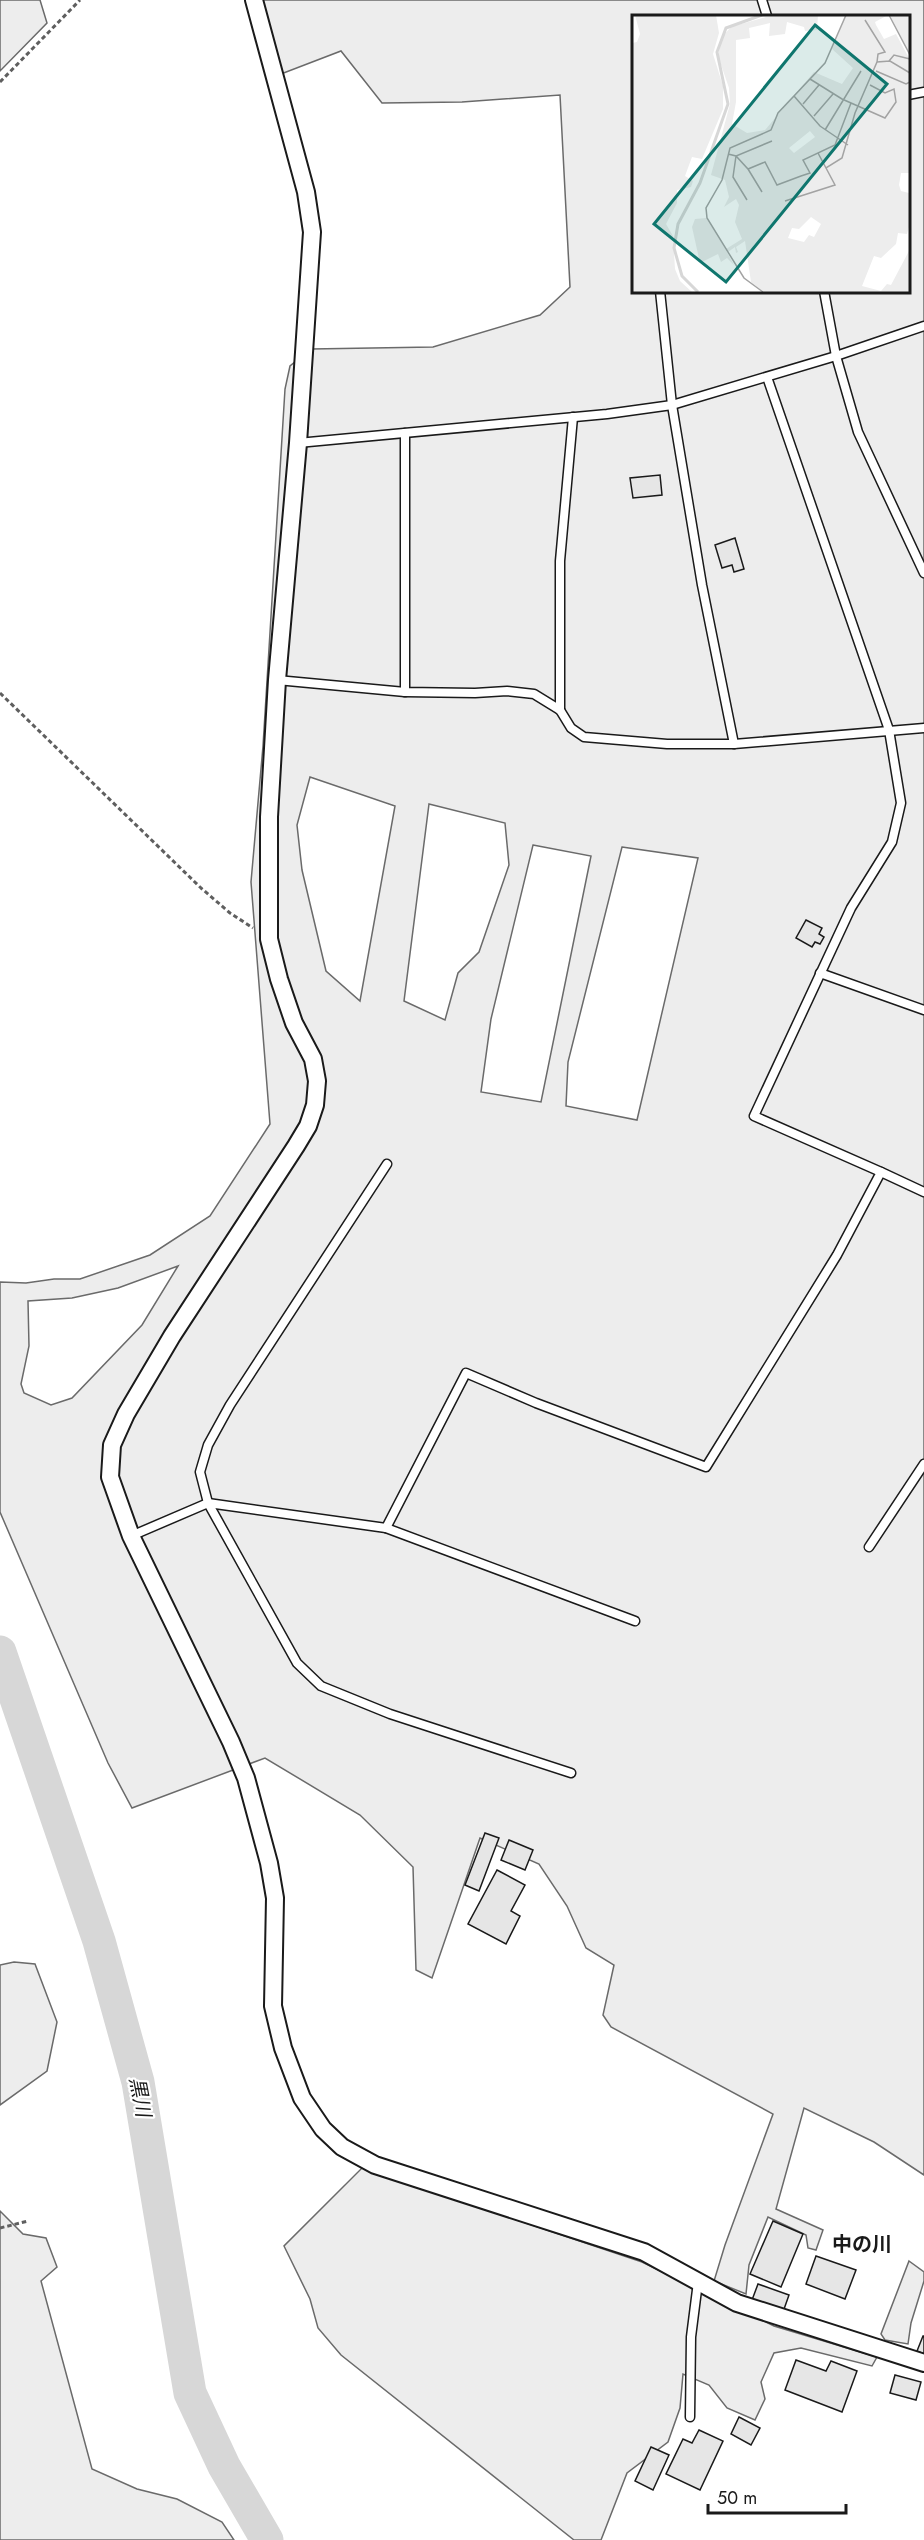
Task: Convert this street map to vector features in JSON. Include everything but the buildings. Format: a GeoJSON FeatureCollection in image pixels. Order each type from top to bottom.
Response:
{"type":"FeatureCollection","features":[{"type":"Feature","properties":{"kind":"street"},"geometry":{"type":"LineString","coordinates":[[254,0],[306,192],[312,232],[298,443],[287,546],[277,680],[269,817],[269,939],[279,979],[294,1023],[313,1059],[317,1081],[315,1105],[308,1126],[296,1146],[172,1336],[126,1414],[112,1445],[110,1477],[131,1536],[231,1742],[246,1778],[269,1863],[275,1898],[273,2006],[283,2048],[302,2098],[323,2129],[342,2147],[375,2165],[644,2252],[737,2303],[924,2363]]}},
{"type":"Feature","properties":{"kind":"lane"},"geometry":{"type":"LineString","coordinates":[[762,0],[767,15]]}},
{"type":"Feature","properties":{"kind":"lane"},"geometry":{"type":"LineString","coordinates":[[909,95],[924,92]]}},
{"type":"Feature","properties":{"kind":"lane"},"geometry":{"type":"LineString","coordinates":[[660,292],[672,405],[702,585],[734,744]]}},
{"type":"Feature","properties":{"kind":"lane"},"geometry":{"type":"LineString","coordinates":[[824,292],[836,357],[858,432],[924,573]]}},
{"type":"Feature","properties":{"kind":"lane"},"geometry":{"type":"LineString","coordinates":[[298,443],[573,417],[672,405],[836,357],[924,326]]}},
{"type":"Feature","properties":{"kind":"lane"},"geometry":{"type":"LineString","coordinates":[[767,377],[889,730],[901,803],[892,842],[851,908],[754,1116],[924,1192]]}},
{"type":"Feature","properties":{"kind":"lane"},"geometry":{"type":"LineString","coordinates":[[560,710],[560,561],[573,417]]}},
{"type":"Feature","properties":{"kind":"lane"},"geometry":{"type":"LineString","coordinates":[[405,433],[405,692]]}},
{"type":"Feature","properties":{"kind":"lane"},"geometry":{"type":"LineString","coordinates":[[277,680],[405,692],[507,691],[534,694],[560,710],[571,728],[584,737],[667,744],[734,744],[924,728]]}},
{"type":"Feature","properties":{"kind":"lane"},"geometry":{"type":"LineString","coordinates":[[820,973],[924,1010]]}},
{"type":"Feature","properties":{"kind":"lane"},"geometry":{"type":"LineString","coordinates":[[387,1164],[230,1405],[208,1445],[200,1472],[208,1503],[297,1663],[321,1686],[390,1714],[571,1773]]}},
{"type":"Feature","properties":{"kind":"lane"},"geometry":{"type":"LineString","coordinates":[[386,1528],[466,1373],[536,1403],[706,1467],[837,1255],[881,1172]]}},
{"type":"Feature","properties":{"kind":"lane"},"geometry":{"type":"LineString","coordinates":[[869,1547],[924,1464]]}},
{"type":"Feature","properties":{"kind":"lane"},"geometry":{"type":"LineString","coordinates":[[131,1536],[208,1503],[386,1528],[635,1621]]}},
{"type":"Feature","properties":{"kind":"lane"},"geometry":{"type":"LineString","coordinates":[[690,2418],[691,2337],[698,2282]]}},
{"type":"Feature","properties":{"kind":"path"},"geometry":{"type":"LineString","coordinates":[[0,82],[80,0]]}},
{"type":"Feature","properties":{"kind":"path"},"geometry":{"type":"LineString","coordinates":[[0,693],[201,888],[230,914],[269,939]]}},
{"type":"Feature","properties":{"kind":"path"},"geometry":{"type":"LineString","coordinates":[[0,2228],[28,2221]]}},
{"type":"Feature","properties":{"kind":"shaded area"},"geometry":{"type":"Polygon","coordinates":[[[0,0],[40,0],[47,23],[0,71],[0,0]]]}},
{"type":"Feature","properties":{"kind":"shaded area"},"geometry":{"type":"Polygon","coordinates":[[[260,0],[924,0],[924,2175],[874,2142],[804,2108],[776,2209],[823,2230],[816,2250],[808,2248],[806,2235],[768,2217],[749,2265],[746,2294],[714,2281],[773,2114],[611,2027],[603,2015],[614,1965],[586,1948],[567,1906],[539,1864],[480,1838],[432,1978],[416,1970],[413,1867],[360,1815],[265,1758],[132,1808],[108,1763],[0,1512],[0,1282],[26,1283],[54,1279],[80,1279],[150,1255],[210,1216],[270,1124],[251,882],[263,746],[285,389],[290,366],[311,349],[433,347],[540,315],[570,287],[560,95],[462,102],[382,103],[341,51],[281,74],[260,0]],[[310,777],[297,825],[302,870],[326,971],[360,1001],[395,806],[310,777]],[[429,804],[404,1001],[445,1020],[458,973],[479,952],[509,865],[505,823],[429,804]],[[533,845],[491,1019],[481,1092],[541,1102],[591,856],[533,845]],[[622,847],[568,1062],[566,1106],[637,1120],[698,858],[622,847]],[[178,1266],[118,1288],[72,1298],[28,1301],[29,1346],[21,1384],[24,1393],[51,1405],[72,1398],[142,1325],[178,1266]]]}},
{"type":"Feature","properties":{"kind":"shaded area"},"geometry":{"type":"Polygon","coordinates":[[[14,1962],[35,1964],[57,2022],[47,2071],[0,2105],[0,1965],[14,1962]]]}},
{"type":"Feature","properties":{"kind":"shaded area"},"geometry":{"type":"Polygon","coordinates":[[[362,2168],[642,2262],[774,2326],[877,2357],[872,2366],[801,2348],[774,2353],[761,2382],[765,2399],[755,2420],[727,2408],[709,2385],[683,2374],[680,2408],[668,2442],[627,2473],[601,2540],[574,2540],[341,2355],[318,2328],[310,2299],[284,2246],[362,2168]]]}},
{"type":"Feature","properties":{"kind":"shaded area"},"geometry":{"type":"Polygon","coordinates":[[[0,2211],[23,2234],[46,2238],[57,2267],[41,2281],[92,2469],[137,2489],[177,2499],[222,2522],[234,2540],[0,2540],[0,2211]]]}},
{"type":"Feature","properties":{"kind":"shaded area"},"geometry":{"type":"Polygon","coordinates":[[[909,2261],[924,2272],[924,2281],[911,2323],[908,2344],[885,2340],[881,2334],[909,2261]]]}},
{"type":"Feature","properties":{"kind":"waterway","name":"黒川"},"geometry":{"type":"LineString","coordinates":[[0,1652],[99,1941],[138,2082],[190,2393],[224,2466],[267,2540]]}},
{"type":"Feature","properties":{"kind":"district","name":"中の川"},"geometry":{"type":"Point","coordinates":[862,2244]}}]}
